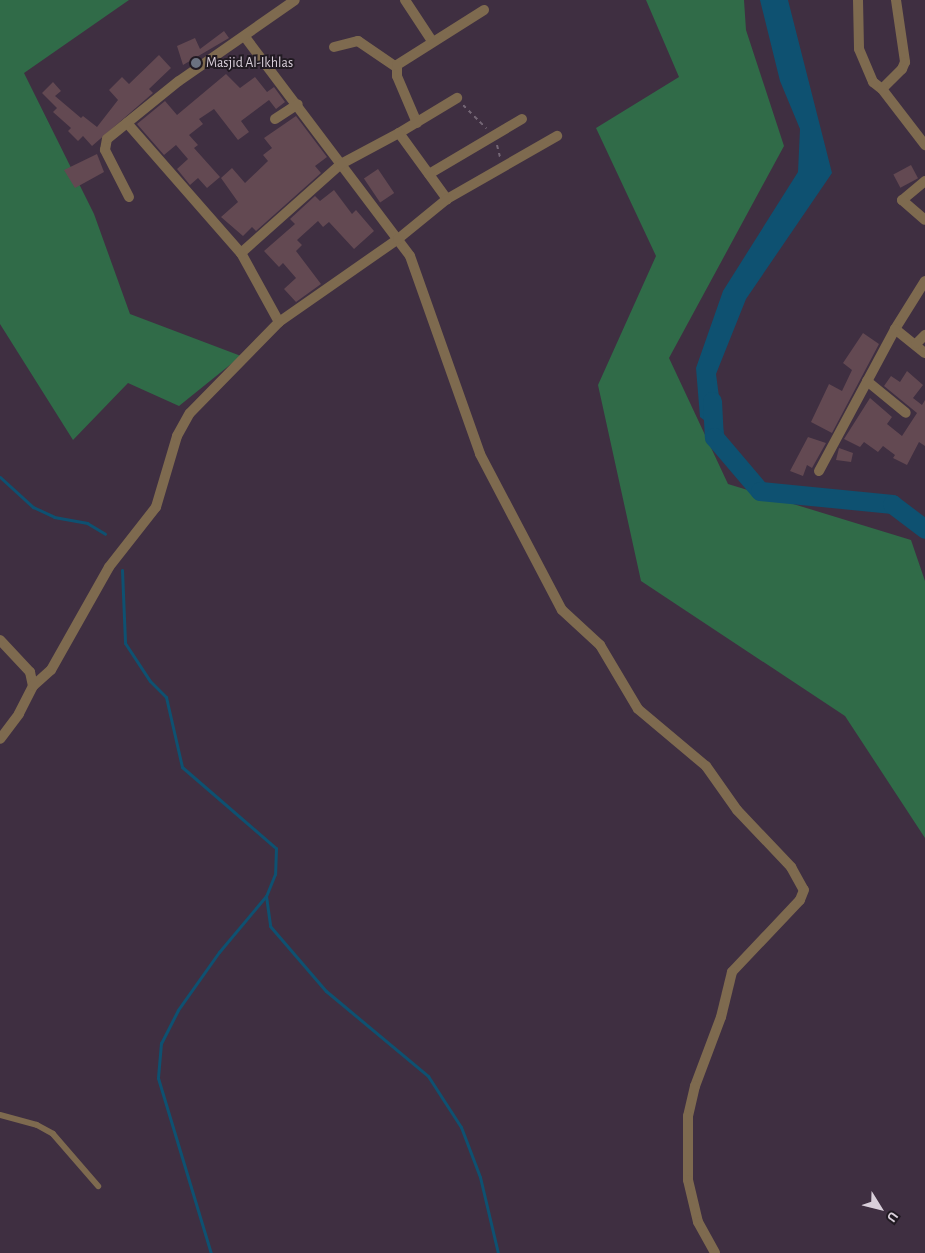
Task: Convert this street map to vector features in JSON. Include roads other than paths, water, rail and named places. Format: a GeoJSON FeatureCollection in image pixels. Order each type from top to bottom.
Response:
{"type":"FeatureCollection","features":[{"type":"Feature","properties":{"kind":"street"},"geometry":{"type":"LineString","coordinates":[[129,197],[105,146],[107,139],[179,81],[245,38],[295,0]]}},
{"type":"Feature","properties":{"kind":"street"},"geometry":{"type":"LineString","coordinates":[[405,0],[432,41]]}},
{"type":"Feature","properties":{"kind":"street"},"geometry":{"type":"LineString","coordinates":[[858,0],[859,50],[872,82],[882,89],[925,145]]}},
{"type":"Feature","properties":{"kind":"street"},"geometry":{"type":"LineString","coordinates":[[882,89],[902,69],[905,62],[896,0]]}},
{"type":"Feature","properties":{"kind":"street"},"geometry":{"type":"LineString","coordinates":[[396,67],[432,41],[484,10]]}},
{"type":"Feature","properties":{"kind":"street"},"geometry":{"type":"LineString","coordinates":[[245,38],[298,104],[398,238],[415,266],[480,454],[562,610],[597,641],[638,709],[706,766],[737,810],[791,867],[804,892],[800,900],[732,972],[721,1017],[695,1086],[688,1116],[688,1180],[698,1222],[715,1253]]}},
{"type":"Feature","properties":{"kind":"street"},"geometry":{"type":"LineString","coordinates":[[334,47],[358,41],[396,67],[397,76],[417,123]]}},
{"type":"Feature","properties":{"kind":"street"},"geometry":{"type":"LineString","coordinates":[[241,253],[341,164],[417,123],[457,98]]}},
{"type":"Feature","properties":{"kind":"street"},"geometry":{"type":"LineString","coordinates":[[275,119],[298,104]]}},
{"type":"Feature","properties":{"kind":"street"},"geometry":{"type":"LineString","coordinates":[[429,174],[522,119]]}},
{"type":"Feature","properties":{"kind":"street"},"geometry":{"type":"LineString","coordinates":[[127,123],[241,253],[279,322]]}},
{"type":"Feature","properties":{"kind":"street"},"geometry":{"type":"LineString","coordinates":[[399,133],[447,199]]}},
{"type":"Feature","properties":{"kind":"street"},"geometry":{"type":"LineString","coordinates":[[0,739],[24,706],[33,686],[50,670],[110,567],[156,508],[177,436],[190,413],[279,322],[398,238],[447,199],[557,136]]}},
{"type":"Feature","properties":{"kind":"street"},"geometry":{"type":"LineString","coordinates":[[925,181],[902,200],[925,220]]}},
{"type":"Feature","properties":{"kind":"street"},"geometry":{"type":"LineString","coordinates":[[819,471],[895,329],[925,281]]}},
{"type":"Feature","properties":{"kind":"street"},"geometry":{"type":"LineString","coordinates":[[895,329],[925,353]]}},
{"type":"Feature","properties":{"kind":"street"},"geometry":{"type":"LineString","coordinates":[[916,344],[925,335]]}},
{"type":"Feature","properties":{"kind":"street"},"geometry":{"type":"LineString","coordinates":[[867,381],[906,413]]}},
{"type":"Feature","properties":{"kind":"street"},"geometry":{"type":"LineString","coordinates":[[0,640],[30,672],[33,686]]}},
{"type":"Feature","properties":{"kind":"lane"},"geometry":{"type":"LineString","coordinates":[[0,1115],[37,1125],[54,1134],[98,1186]]}},
{"type":"Feature","properties":{"kind":"water"},"geometry":{"type":"Polygon","coordinates":[[[760,0],[788,0],[832,173],[746,299],[716,374],[724,435],[700,417],[696,368],[723,291],[798,172],[800,129],[780,81],[760,0]]]}},
{"type":"Feature","properties":{"kind":"waterway"},"geometry":{"type":"LineString","coordinates":[[712,401],[714,437],[760,491],[892,504],[925,529]]}},
{"type":"Feature","properties":{"kind":"waterway"},"geometry":{"type":"LineString","coordinates":[[0,477],[33,507],[54,517],[87,523],[105,534]]}},
{"type":"Feature","properties":{"kind":"waterway"},"geometry":{"type":"LineString","coordinates":[[122,570],[125,643],[150,681],[166,697],[182,767],[276,848],[275,874],[266,896],[219,952],[178,1010],[161,1043],[158,1078],[211,1253]]}},
{"type":"Feature","properties":{"kind":"waterway"},"geometry":{"type":"LineString","coordinates":[[266,896],[270,926],[326,991],[428,1076],[461,1127],[480,1177],[498,1253]]}},
{"type":"Feature","properties":{"kind":"place","name":"Masjid Al-Ikhlas"},"geometry":{"type":"Point","coordinates":[196,63]}}]}
